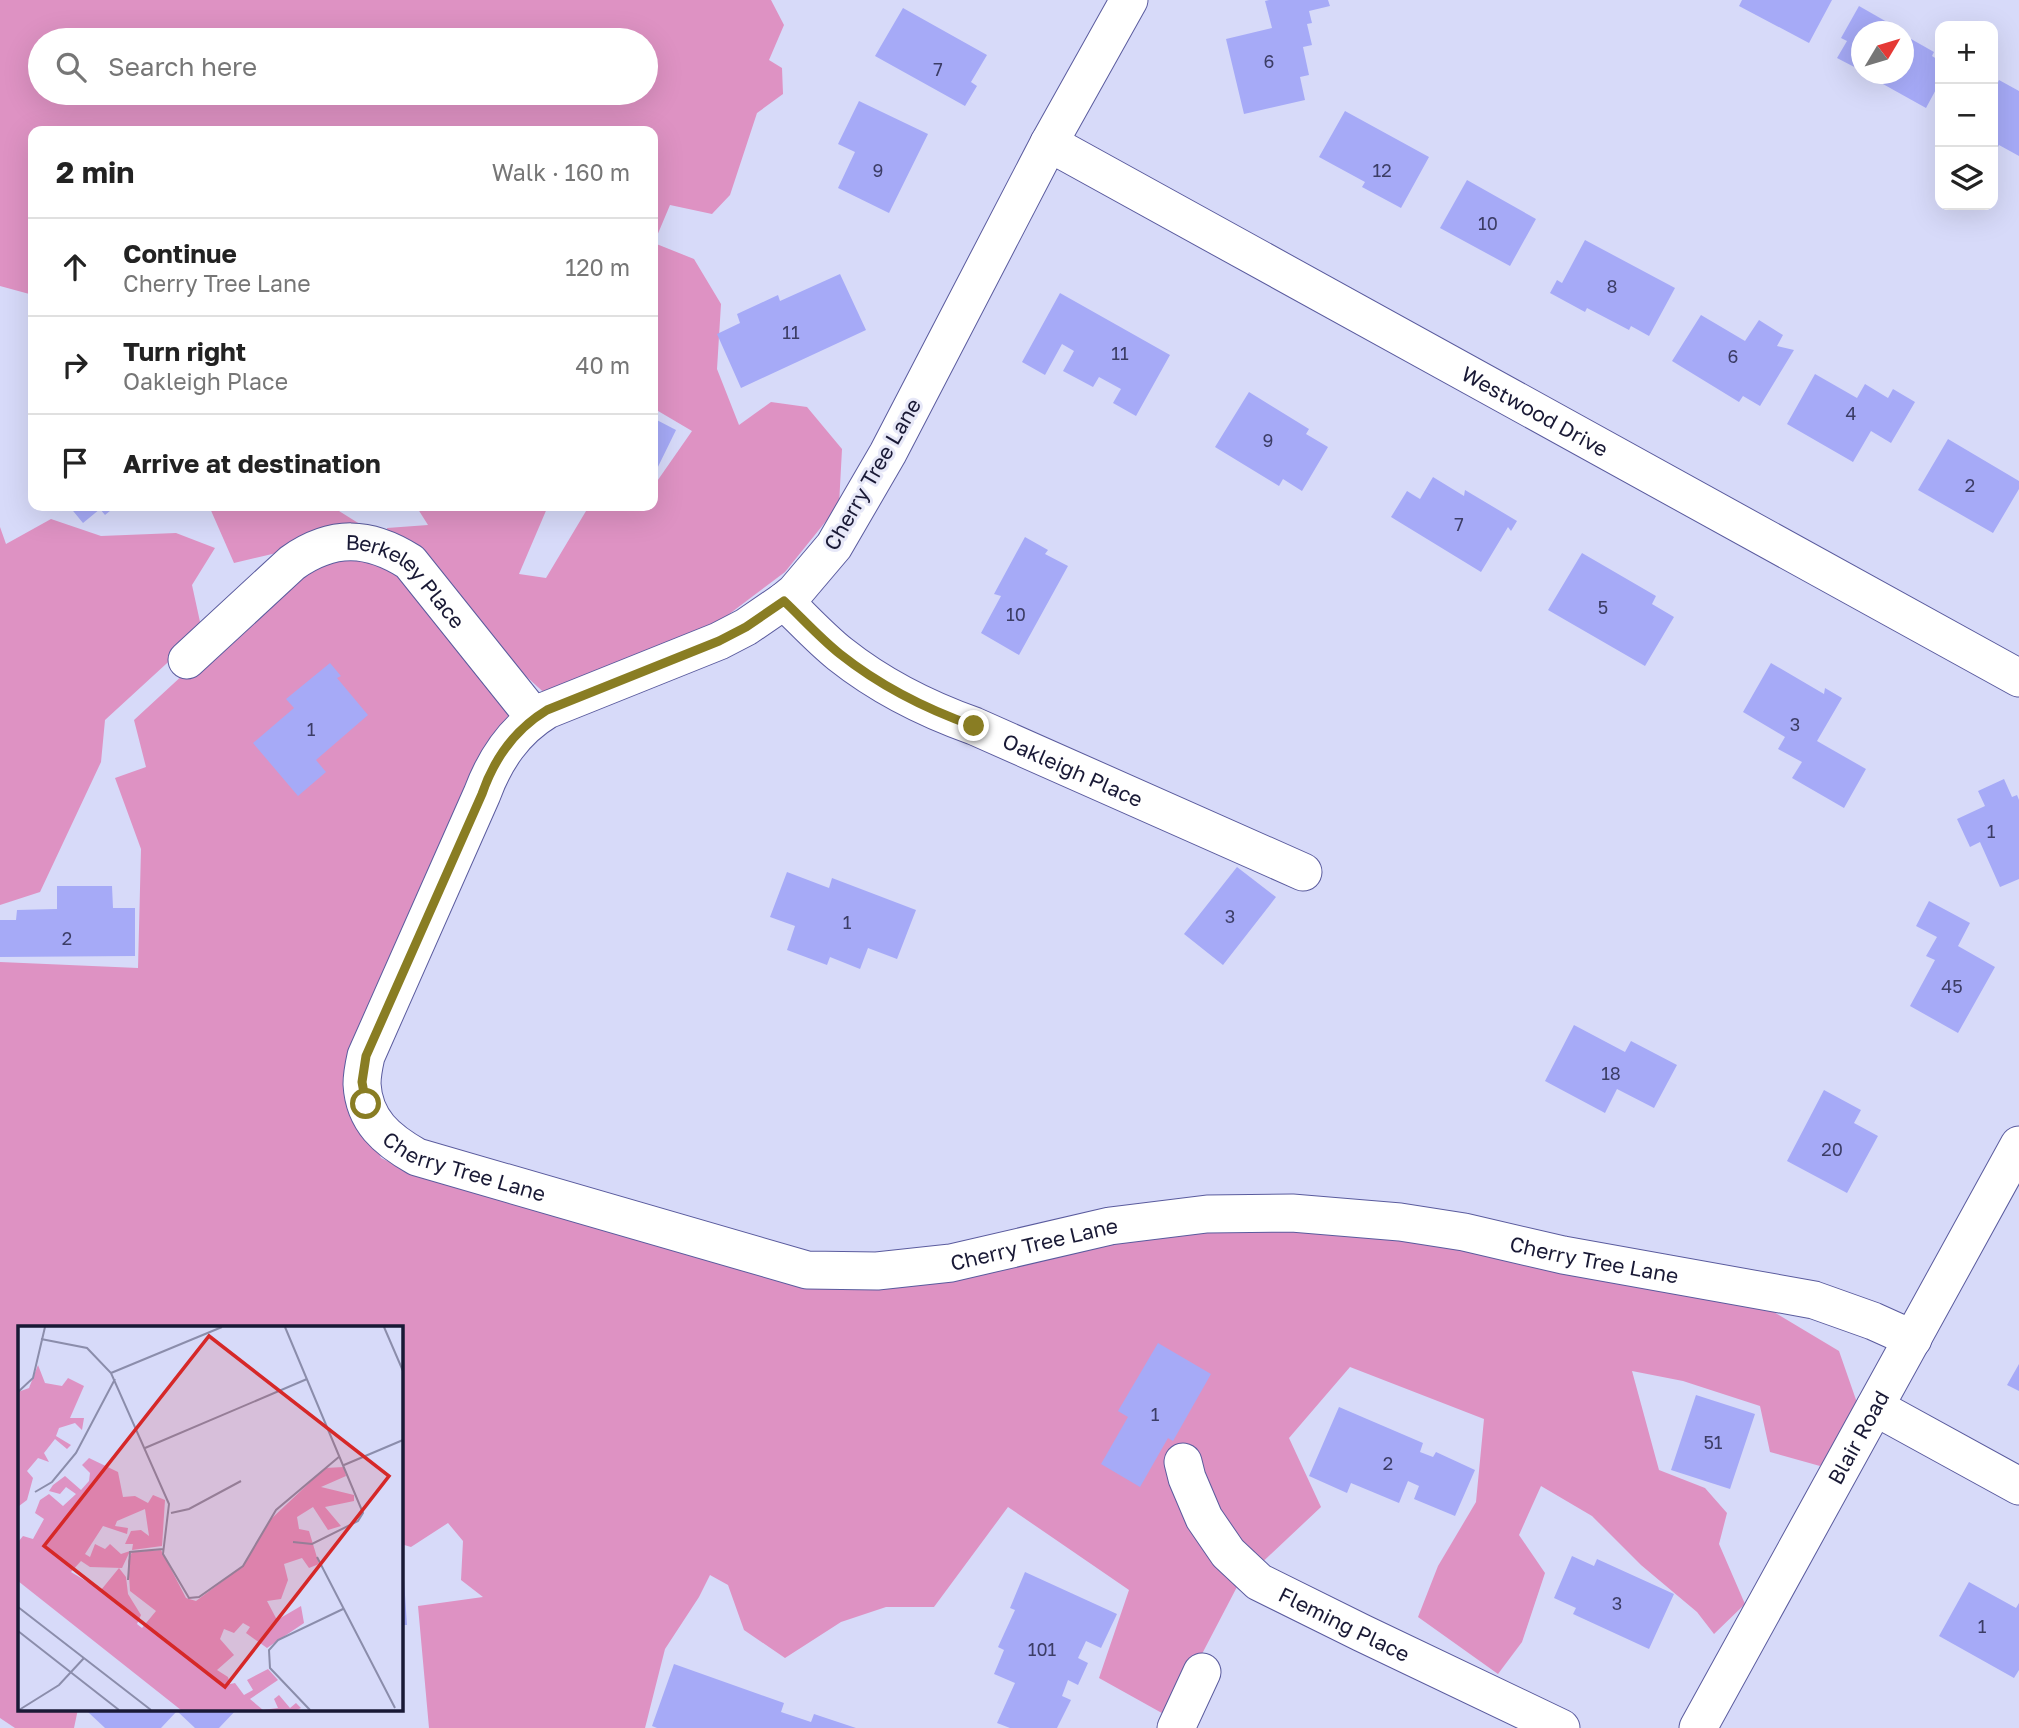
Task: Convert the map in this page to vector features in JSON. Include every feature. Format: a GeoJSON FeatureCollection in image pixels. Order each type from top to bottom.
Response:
{"type":"FeatureCollection","features":[{"type":"Feature","properties":{"kind":"street","name":"Cherry Tree Lane"},"geometry":{"type":"LineString","coordinates":[[1129,0],[1049,144],[888,453],[834,546],[795,592],[746,627],[719,641],[547,710],[534,717],[508,742],[489,774],[366,1056],[362,1082],[366,1104],[375,1123],[393,1143],[416,1157],[807,1270],[877,1271],[951,1263],[1110,1226],[1207,1213],[1292,1213],[1400,1222],[1464,1232],[1563,1255],[1814,1300],[1913,1339]]}},
{"type":"Feature","properties":{"kind":"street","name":"Westwood Drive"},"geometry":{"type":"LineString","coordinates":[[1049,144],[2019,678]]}},
{"type":"Feature","properties":{"kind":"street","name":"Berkeley Place"},"geometry":{"type":"LineString","coordinates":[[187,660],[306,553],[334,543],[363,541],[390,550],[410,562],[534,717]]}},
{"type":"Feature","properties":{"kind":"street","name":"Oakleigh Place"},"geometry":{"type":"LineString","coordinates":[[784,601],[840,654],[892,690],[1303,872]]}},
{"type":"Feature","properties":{"kind":"street","name":"Blair Road"},"geometry":{"type":"LineString","coordinates":[[1698,1728],[2019,1145]]}},
{"type":"Feature","properties":{"kind":"street"},"geometry":{"type":"LineString","coordinates":[[1875,1407],[2019,1486]]}},
{"type":"Feature","properties":{"kind":"street","name":"Fleming Place"},"geometry":{"type":"LineString","coordinates":[[1183,1462],[1204,1518],[1228,1553],[1259,1582],[1561,1728]]}},
{"type":"Feature","properties":{"kind":"street"},"geometry":{"type":"LineString","coordinates":[[1176,1728],[1202,1672]]}},
{"type":"Feature","properties":{"kind":"shaded area"},"geometry":{"type":"Polygon","coordinates":[[[0,0],[771,0],[784,25],[769,60],[782,68],[783,94],[757,113],[730,195],[712,214],[670,205],[658,234],[658,126],[28,126],[28,294],[0,286],[0,0]]]}},
{"type":"Feature","properties":{"kind":"shaded area"},"geometry":{"type":"Polygon","coordinates":[[[658,245],[694,259],[721,304],[717,369],[739,425],[771,402],[807,407],[842,449],[839,505],[785,572],[724,618],[550,698],[485,639],[389,542],[387,528],[428,525],[419,511],[546,511],[519,574],[546,578],[586,511],[658,511],[658,480],[692,431],[658,411],[658,245]]]}},
{"type":"Feature","properties":{"kind":"shaded area"},"geometry":{"type":"Polygon","coordinates":[[[211,511],[339,511],[371,531],[234,563],[211,511]]]}},
{"type":"Feature","properties":{"kind":"shaded area"},"geometry":{"type":"Polygon","coordinates":[[[51,519],[101,536],[176,533],[215,548],[192,585],[202,631],[105,720],[101,762],[40,892],[0,905],[0,527],[6,544],[51,519]]]}},
{"type":"Feature","properties":{"kind":"shaded area"},"geometry":{"type":"Polygon","coordinates":[[[338,550],[408,571],[521,716],[351,1090],[381,1158],[419,1176],[805,1279],[1079,1241],[1317,1222],[1767,1308],[1839,1351],[1862,1417],[1820,1466],[1770,1452],[1760,1406],[1683,1381],[1632,1371],[1659,1470],[1705,1488],[1727,1513],[1719,1544],[1745,1604],[1714,1634],[1697,1612],[1641,1565],[1592,1516],[1541,1486],[1519,1535],[1545,1573],[1522,1642],[1498,1674],[1418,1617],[1438,1566],[1476,1502],[1484,1419],[1350,1367],[1289,1438],[1321,1507],[1238,1585],[1169,1717],[1099,1678],[1129,1590],[1008,1507],[934,1607],[886,1607],[841,1622],[785,1658],[744,1630],[728,1585],[710,1575],[665,1649],[645,1728],[429,1728],[418,1606],[483,1597],[461,1580],[463,1541],[448,1523],[411,1547],[402,1544],[402,1326],[18,1326],[18,1710],[78,1710],[74,1728],[15,1728],[0,1718],[0,962],[138,968],[141,849],[115,778],[146,767],[134,720],[299,568],[338,550]]]}},
{"type":"Feature","properties":{"kind":"building"},"geometry":{"type":"Polygon","coordinates":[[[1328,0],[1330,6],[1309,11],[1312,23],[1307,24],[1312,45],[1303,47],[1309,75],[1300,77],[1305,100],[1244,114],[1226,39],[1272,28],[1265,1],[1328,0]]]}},
{"type":"Feature","properties":{"kind":"building"},"geometry":{"type":"Polygon","coordinates":[[[1742,0],[1832,0],[1809,43],[1739,6],[1742,0]]]}},
{"type":"Feature","properties":{"kind":"building"},"geometry":{"type":"Polygon","coordinates":[[[1859,6],[1885,21],[1851,21],[1851,65],[1837,58],[1847,41],[1841,38],[1859,6]]]}},
{"type":"Feature","properties":{"kind":"building"},"geometry":{"type":"Polygon","coordinates":[[[903,8],[987,55],[971,82],[977,86],[965,106],[875,56],[903,8]]]}},
{"type":"Feature","properties":{"kind":"building"},"geometry":{"type":"Polygon","coordinates":[[[1914,41],[1934,52],[1932,56],[1935,58],[1935,91],[1926,108],[1883,84],[1914,84],[1914,41]]]}},
{"type":"Feature","properties":{"kind":"building"},"geometry":{"type":"Polygon","coordinates":[[[1999,80],[2019,91],[2019,156],[1999,145],[1998,147],[1999,80]]]}},
{"type":"Feature","properties":{"kind":"building"},"geometry":{"type":"Polygon","coordinates":[[[859,101],[928,134],[889,213],[838,188],[855,152],[838,144],[859,101]]]}},
{"type":"Feature","properties":{"kind":"building"},"geometry":{"type":"Polygon","coordinates":[[[1345,111],[1429,157],[1401,208],[1362,187],[1365,182],[1319,157],[1345,111]]]}},
{"type":"Feature","properties":{"kind":"building"},"geometry":{"type":"Polygon","coordinates":[[[1467,180],[1536,219],[1510,266],[1440,228],[1467,180]]]}},
{"type":"Feature","properties":{"kind":"building"},"geometry":{"type":"Polygon","coordinates":[[[1585,240],[1675,288],[1649,336],[1631,326],[1629,330],[1587,308],[1585,312],[1550,293],[1557,280],[1562,283],[1585,240]]]}},
{"type":"Feature","properties":{"kind":"building"},"geometry":{"type":"Polygon","coordinates":[[[840,274],[866,330],[741,388],[717,334],[740,323],[737,314],[778,295],[780,301],[840,274]]]}},
{"type":"Feature","properties":{"kind":"building"},"geometry":{"type":"Polygon","coordinates":[[[1060,293],[1170,355],[1136,416],[1113,403],[1121,389],[1099,377],[1093,387],[1063,371],[1074,351],[1062,344],[1045,375],[1022,362],[1060,293]]]}},
{"type":"Feature","properties":{"kind":"building"},"geometry":{"type":"Polygon","coordinates":[[[1701,315],[1745,341],[1759,320],[1783,335],[1777,346],[1794,350],[1760,406],[1743,396],[1739,402],[1672,361],[1701,315]]]}},
{"type":"Feature","properties":{"kind":"building"},"geometry":{"type":"Polygon","coordinates":[[[1815,374],[1857,398],[1865,384],[1888,398],[1893,389],[1915,402],[1891,443],[1871,431],[1853,462],[1787,424],[1815,374]]]}},
{"type":"Feature","properties":{"kind":"building"},"geometry":{"type":"Polygon","coordinates":[[[1249,392],[1309,429],[1306,434],[1328,447],[1302,491],[1283,479],[1279,486],[1215,447],[1249,392]]]}},
{"type":"Feature","properties":{"kind":"building"},"geometry":{"type":"Polygon","coordinates":[[[658,421],[676,430],[658,467],[658,421]]]}},
{"type":"Feature","properties":{"kind":"building"},"geometry":{"type":"Polygon","coordinates":[[[1948,439],[2019,481],[2019,489],[1993,533],[1918,490],[1948,439]]]}},
{"type":"Feature","properties":{"kind":"building"},"geometry":{"type":"Polygon","coordinates":[[[1433,477],[1464,496],[1465,490],[1517,521],[1511,531],[1508,527],[1481,572],[1391,517],[1407,491],[1420,499],[1433,477]]]}},
{"type":"Feature","properties":{"kind":"building"},"geometry":{"type":"Polygon","coordinates":[[[73,511],[98,511],[83,523],[73,511]]]}},
{"type":"Feature","properties":{"kind":"building"},"geometry":{"type":"Polygon","coordinates":[[[1025,537],[1048,550],[1045,554],[1068,566],[1019,655],[981,633],[1001,596],[994,594],[1025,537]]]}},
{"type":"Feature","properties":{"kind":"building"},"geometry":{"type":"Polygon","coordinates":[[[1582,553],[1656,596],[1652,604],[1674,617],[1645,666],[1548,610],[1582,553]]]}},
{"type":"Feature","properties":{"kind":"building"},"geometry":{"type":"Polygon","coordinates":[[[330,663],[341,676],[337,678],[368,715],[316,760],[326,772],[298,796],[253,743],[294,708],[286,699],[330,663]]]}},
{"type":"Feature","properties":{"kind":"building"},"geometry":{"type":"Polygon","coordinates":[[[1771,663],[1824,694],[1825,688],[1842,698],[1817,741],[1866,769],[1844,808],[1792,778],[1802,762],[1778,749],[1785,737],[1743,712],[1771,663]]]}},
{"type":"Feature","properties":{"kind":"building"},"geometry":{"type":"Polygon","coordinates":[[[2004,779],[2012,797],[2017,795],[2019,800],[2019,879],[2000,887],[1980,842],[1970,847],[1957,819],[1985,806],[1978,791],[2004,779]]]}},
{"type":"Feature","properties":{"kind":"building"},"geometry":{"type":"Polygon","coordinates":[[[1237,867],[1276,897],[1223,965],[1184,934],[1237,867]]]}},
{"type":"Feature","properties":{"kind":"building"},"geometry":{"type":"Polygon","coordinates":[[[787,872],[829,888],[832,878],[916,910],[897,959],[868,948],[860,969],[830,957],[827,965],[787,950],[795,926],[770,917],[787,872]]]}},
{"type":"Feature","properties":{"kind":"building"},"geometry":{"type":"Polygon","coordinates":[[[57,886],[112,886],[113,908],[135,908],[135,956],[0,957],[0,920],[16,920],[17,910],[57,909],[57,886]]]}},
{"type":"Feature","properties":{"kind":"building"},"geometry":{"type":"Polygon","coordinates":[[[1929,901],[1970,923],[1958,946],[1995,967],[1958,1033],[1910,1006],[1935,960],[1926,956],[1937,937],[1916,926],[1929,901]]]}},
{"type":"Feature","properties":{"kind":"building"},"geometry":{"type":"Polygon","coordinates":[[[1574,1025],[1625,1052],[1631,1041],[1677,1065],[1654,1108],[1617,1089],[1605,1113],[1545,1081],[1574,1025]]]}},
{"type":"Feature","properties":{"kind":"building"},"geometry":{"type":"Polygon","coordinates":[[[1824,1090],[1861,1110],[1854,1123],[1878,1136],[1847,1193],[1787,1161],[1824,1090]]]}},
{"type":"Feature","properties":{"kind":"building"},"geometry":{"type":"Polygon","coordinates":[[[1158,1343],[1211,1374],[1173,1441],[1168,1438],[1140,1487],[1101,1464],[1128,1417],[1118,1411],[1158,1343]]]}},
{"type":"Feature","properties":{"kind":"building"},"geometry":{"type":"Polygon","coordinates":[[[2019,1364],[2019,1391],[2007,1385],[2019,1364]]]}},
{"type":"Feature","properties":{"kind":"building"},"geometry":{"type":"Polygon","coordinates":[[[1696,1395],[1755,1414],[1730,1489],[1671,1470],[1696,1395]]]}},
{"type":"Feature","properties":{"kind":"building"},"geometry":{"type":"Polygon","coordinates":[[[1339,1407],[1423,1443],[1420,1452],[1433,1457],[1436,1452],[1475,1470],[1455,1516],[1414,1499],[1419,1486],[1408,1481],[1399,1503],[1351,1483],[1347,1493],[1309,1476],[1339,1407]]]}},
{"type":"Feature","properties":{"kind":"building"},"geometry":{"type":"Polygon","coordinates":[[[1572,1556],[1594,1566],[1597,1559],[1674,1594],[1649,1649],[1573,1614],[1576,1608],[1554,1598],[1572,1556]]]}},
{"type":"Feature","properties":{"kind":"building"},"geometry":{"type":"Polygon","coordinates":[[[403,1565],[407,1625],[402,1625],[403,1565]]]}},
{"type":"Feature","properties":{"kind":"building"},"geometry":{"type":"Polygon","coordinates":[[[1025,1572],[1117,1614],[1101,1648],[1086,1641],[1078,1658],[1088,1663],[1078,1685],[1068,1680],[1062,1696],[1071,1700],[1057,1728],[1010,1728],[997,1723],[1015,1683],[994,1674],[1004,1650],[998,1647],[1015,1610],[1010,1608],[1025,1572]]]}},
{"type":"Feature","properties":{"kind":"building"},"geometry":{"type":"Polygon","coordinates":[[[1969,1582],[2016,1608],[2019,1603],[2019,1670],[2014,1678],[1939,1636],[1969,1582]]]}},
{"type":"Feature","properties":{"kind":"building"},"geometry":{"type":"Polygon","coordinates":[[[674,1664],[784,1703],[781,1712],[811,1722],[814,1714],[856,1728],[657,1728],[652,1726],[674,1664]]]}},
{"type":"Feature","properties":{"kind":"building"},"geometry":{"type":"Polygon","coordinates":[[[236,1710],[219,1728],[195,1728],[177,1711],[161,1728],[105,1728],[88,1712],[236,1710]]]}},
{"type":"Feature","properties":{"kind":"route"},"geometry":{"type":"LineString","coordinates":[[366,1104],[362,1082],[366,1056],[489,774],[508,742],[534,717],[719,641],[746,627],[784,601],[840,654],[892,690],[974,726]]}}]}
